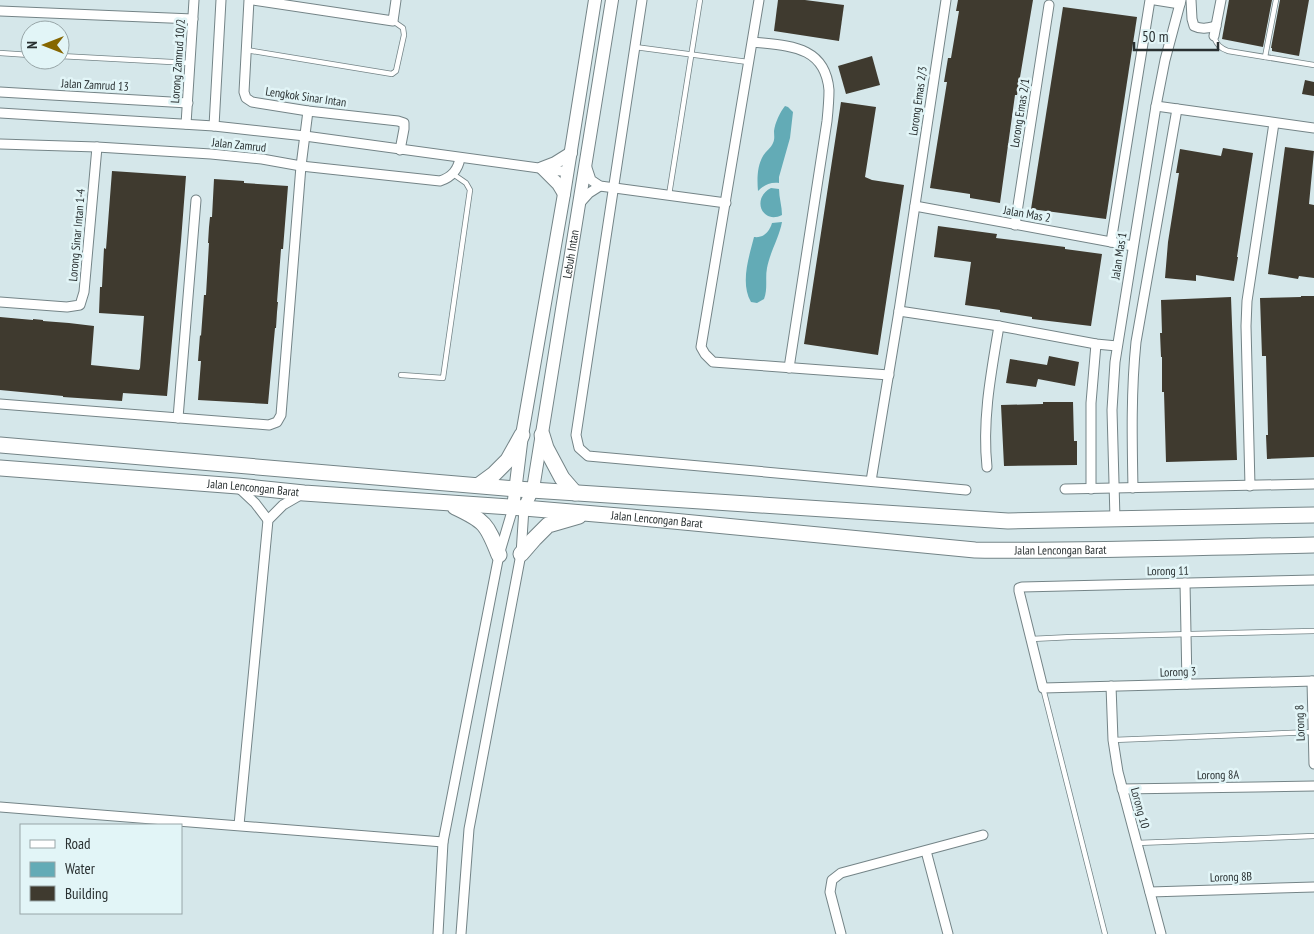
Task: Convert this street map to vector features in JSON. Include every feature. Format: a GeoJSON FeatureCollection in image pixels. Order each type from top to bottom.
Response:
{"type":"FeatureCollection","features":[{"type":"Feature","properties":{"kind":"highway"},"geometry":{"type":"LineString","coordinates":[[478,485],[494,474],[508,460],[522,435]]}},
{"type":"Feature","properties":{"kind":"highway"},"geometry":{"type":"LineString","coordinates":[[542,435],[546,448],[562,478],[575,493]]}},
{"type":"Feature","properties":{"kind":"highway","name":"Jalan Lencongan Barat"},"geometry":{"type":"LineString","coordinates":[[0,445],[516,489],[1008,521],[1314,515]]}},
{"type":"Feature","properties":{"kind":"highway","name":"Jalan Lencongan Barat"},"geometry":{"type":"LineString","coordinates":[[0,468],[590,514],[974,550],[1112,550],[1314,545]]}},
{"type":"Feature","properties":{"kind":"highway"},"geometry":{"type":"LineString","coordinates":[[448,503],[475,516],[485,524],[499,555]]}},
{"type":"Feature","properties":{"kind":"highway"},"geometry":{"type":"LineString","coordinates":[[521,554],[548,526],[590,514]]}},
{"type":"Feature","properties":{"kind":"main road","name":"Lebuh Intan"},"geometry":{"type":"LineString","coordinates":[[518,508],[516,489],[522,435],[568,172],[595,0]]}},
{"type":"Feature","properties":{"kind":"main road","name":"Lebuh Intan"},"geometry":{"type":"LineString","coordinates":[[518,508],[533,489],[612,0]]}},
{"type":"Feature","properties":{"kind":"main road"},"geometry":{"type":"LineString","coordinates":[[564,194],[558,184],[542,168],[571,153]]}},
{"type":"Feature","properties":{"kind":"street","name":"Lorong Zamrud 10/2"},"geometry":{"type":"LineString","coordinates":[[186,124],[194,0]]}},
{"type":"Feature","properties":{"kind":"street"},"geometry":{"type":"LineString","coordinates":[[214,126],[221,0]]}},
{"type":"Feature","properties":{"kind":"street","name":"Lengkok Sinar Intan"},"geometry":{"type":"LineString","coordinates":[[249,0],[244,92],[246,98],[252,102],[308,111],[404,123],[400,150]]}},
{"type":"Feature","properties":{"kind":"street"},"geometry":{"type":"LineString","coordinates":[[253,0],[393,21],[396,0]]}},
{"type":"Feature","properties":{"kind":"street"},"geometry":{"type":"LineString","coordinates":[[642,0],[576,435],[580,448],[588,456],[966,490]]}},
{"type":"Feature","properties":{"kind":"street"},"geometry":{"type":"LineString","coordinates":[[759,0],[701,347],[713,362],[888,375]]}},
{"type":"Feature","properties":{"kind":"street","name":"Lorong Emas 2/3"},"geometry":{"type":"LineString","coordinates":[[871,481],[946,0]]}},
{"type":"Feature","properties":{"kind":"street"},"geometry":{"type":"LineString","coordinates":[[1111,242],[1150,0]]}},
{"type":"Feature","properties":{"kind":"street"},"geometry":{"type":"LineString","coordinates":[[1155,0],[1180,2]]}},
{"type":"Feature","properties":{"kind":"street"},"geometry":{"type":"LineString","coordinates":[[1191,0],[1194,26],[1201,29],[1216,26]]}},
{"type":"Feature","properties":{"kind":"street"},"geometry":{"type":"LineString","coordinates":[[1214,36],[1221,0]]}},
{"type":"Feature","properties":{"kind":"street","name":"Jalan Mas 1"},"geometry":{"type":"LineString","coordinates":[[1114,519],[1112,410],[1117,346],[1156,106],[1165,60],[1180,2]]}},
{"type":"Feature","properties":{"kind":"street","name":"Lorong Emas 2/1"},"geometry":{"type":"LineString","coordinates":[[1015,225],[1049,6]]}},
{"type":"Feature","properties":{"kind":"street"},"geometry":{"type":"LineString","coordinates":[[0,11],[193,20]]}},
{"type":"Feature","properties":{"kind":"street"},"geometry":{"type":"LineString","coordinates":[[753,42],[795,47],[816,58],[824,72],[829,90],[828,122],[789,368]]}},
{"type":"Feature","properties":{"kind":"street","name":"Jalan Zamrud 13"},"geometry":{"type":"LineString","coordinates":[[0,92],[188,103]]}},
{"type":"Feature","properties":{"kind":"street"},"geometry":{"type":"LineString","coordinates":[[1156,106],[1314,128]]}},
{"type":"Feature","properties":{"kind":"street"},"geometry":{"type":"LineString","coordinates":[[1133,488],[1132,414],[1135,350],[1177,109]]}},
{"type":"Feature","properties":{"kind":"street"},"geometry":{"type":"LineString","coordinates":[[0,404],[269,425],[277,422],[281,415],[301,166],[308,111]]}},
{"type":"Feature","properties":{"kind":"street"},"geometry":{"type":"LineString","coordinates":[[0,112],[214,126],[305,136],[568,172]]}},
{"type":"Feature","properties":{"kind":"street"},"geometry":{"type":"LineString","coordinates":[[1250,486],[1247,301],[1274,123]]}},
{"type":"Feature","properties":{"kind":"street","name":"Jalan Zamrud"},"geometry":{"type":"LineString","coordinates":[[0,144],[97,147],[211,154],[440,181],[448,179],[453,174]]}},
{"type":"Feature","properties":{"kind":"street","name":"Lorong Sinar Intan 1-4"},"geometry":{"type":"LineString","coordinates":[[0,302],[67,307],[80,305],[84,292],[97,147]]}},
{"type":"Feature","properties":{"kind":"street"},"geometry":{"type":"LineString","coordinates":[[453,174],[459,165],[460,158]]}},
{"type":"Feature","properties":{"kind":"street"},"geometry":{"type":"LineString","coordinates":[[586,165],[591,180],[600,186],[726,203]]}},
{"type":"Feature","properties":{"kind":"street"},"geometry":{"type":"LineString","coordinates":[[580,203],[589,193],[600,186]]}},
{"type":"Feature","properties":{"kind":"street"},"geometry":{"type":"LineString","coordinates":[[178,418],[196,200]]}},
{"type":"Feature","properties":{"kind":"street","name":"Jalan Mas 2"},"geometry":{"type":"LineString","coordinates":[[915,206],[1133,246]]}},
{"type":"Feature","properties":{"kind":"street"},"geometry":{"type":"LineString","coordinates":[[899,311],[1117,346]]}},
{"type":"Feature","properties":{"kind":"street"},"geometry":{"type":"LineString","coordinates":[[987,468],[986,413],[999,326]]}},
{"type":"Feature","properties":{"kind":"street"},"geometry":{"type":"LineString","coordinates":[[1090,489],[1091,403],[1096,344]]}},
{"type":"Feature","properties":{"kind":"street"},"geometry":{"type":"LineString","coordinates":[[1065,489],[1314,484]]}},
{"type":"Feature","properties":{"kind":"street"},"geometry":{"type":"LineString","coordinates":[[238,486],[268,520]]}},
{"type":"Feature","properties":{"kind":"street"},"geometry":{"type":"LineString","coordinates":[[239,825],[268,520],[283,505],[304,493]]}},
{"type":"Feature","properties":{"kind":"street"},"geometry":{"type":"LineString","coordinates":[[461,934],[469,829],[521,554],[518,508]]}},
{"type":"Feature","properties":{"kind":"street"},"geometry":{"type":"LineString","coordinates":[[438,934],[443,842],[499,555],[518,508]]}},
{"type":"Feature","properties":{"kind":"street","name":"Lorong 11"},"geometry":{"type":"LineString","coordinates":[[1031,640],[1019,591],[1019,588],[1022,587],[1314,580]]}},
{"type":"Feature","properties":{"kind":"street"},"geometry":{"type":"LineString","coordinates":[[1186,583],[1187,684]]}},
{"type":"Feature","properties":{"kind":"street"},"geometry":{"type":"LineString","coordinates":[[1031,640],[1043,688]]}},
{"type":"Feature","properties":{"kind":"street","name":"Lorong 3"},"geometry":{"type":"LineString","coordinates":[[1043,688],[1313,681]]}},
{"type":"Feature","properties":{"kind":"street","name":"Lorong 8"},"geometry":{"type":"LineString","coordinates":[[1313,681],[1314,764]]}},
{"type":"Feature","properties":{"kind":"street","name":"Lorong 10"},"geometry":{"type":"LineString","coordinates":[[1111,686],[1113,740],[1118,772],[1160,934]]}},
{"type":"Feature","properties":{"kind":"street","name":"Lorong 8A"},"geometry":{"type":"LineString","coordinates":[[1122,789],[1314,786]]}},
{"type":"Feature","properties":{"kind":"street"},"geometry":{"type":"LineString","coordinates":[[0,807],[443,842]]}},
{"type":"Feature","properties":{"kind":"street"},"geometry":{"type":"LineString","coordinates":[[841,934],[830,892],[832,880],[841,873],[983,836]]}},
{"type":"Feature","properties":{"kind":"street"},"geometry":{"type":"LineString","coordinates":[[926,851],[948,934]]}},
{"type":"Feature","properties":{"kind":"street","name":"Lorong 8B"},"geometry":{"type":"LineString","coordinates":[[1150,892],[1314,886]]}},
{"type":"Feature","properties":{"kind":"lane"},"geometry":{"type":"LineString","coordinates":[[669,195],[700,0]]}},
{"type":"Feature","properties":{"kind":"lane"},"geometry":{"type":"LineString","coordinates":[[1265,57],[1276,0]]}},
{"type":"Feature","properties":{"kind":"lane"},"geometry":{"type":"LineString","coordinates":[[246,50],[394,73],[404,35],[403,28],[393,21]]}},
{"type":"Feature","properties":{"kind":"lane"},"geometry":{"type":"LineString","coordinates":[[1214,36],[1216,44],[1228,51],[1314,65]]}},
{"type":"Feature","properties":{"kind":"lane"},"geometry":{"type":"LineString","coordinates":[[635,47],[750,62]]}},
{"type":"Feature","properties":{"kind":"lane"},"geometry":{"type":"LineString","coordinates":[[0,53],[20,54]]}},
{"type":"Feature","properties":{"kind":"lane"},"geometry":{"type":"LineString","coordinates":[[70,57],[190,64]]}},
{"type":"Feature","properties":{"kind":"lane"},"geometry":{"type":"LineString","coordinates":[[402,375],[443,378],[470,190],[466,183],[453,174]]}},
{"type":"Feature","properties":{"kind":"lane"},"geometry":{"type":"LineString","coordinates":[[1031,640],[1072,637],[1314,631]]}},
{"type":"Feature","properties":{"kind":"lane"},"geometry":{"type":"LineString","coordinates":[[1043,688],[1105,934]]}},
{"type":"Feature","properties":{"kind":"lane"},"geometry":{"type":"LineString","coordinates":[[1113,740],[1313,732]]}},
{"type":"Feature","properties":{"kind":"lane"},"geometry":{"type":"LineString","coordinates":[[1136,843],[1314,836]]}},
{"type":"Feature","properties":{"kind":"water"},"geometry":{"type":"Polygon","coordinates":[[[785,106],[793,112],[790,138],[779,183],[767,184],[758,191],[760,164],[763,156],[773,143],[775,125],[785,106]]]}},
{"type":"Feature","properties":{"kind":"water"},"geometry":{"type":"Polygon","coordinates":[[[771,188],[779,189],[782,215],[775,217],[764,213],[760,204],[765,192],[771,188]]]}},
{"type":"Feature","properties":{"kind":"water"},"geometry":{"type":"Polygon","coordinates":[[[782,222],[767,268],[764,299],[757,303],[751,302],[746,287],[746,278],[754,237],[760,237],[765,234],[772,223],[782,222]]]}},
{"type":"Feature","properties":{"kind":"building"},"geometry":{"type":"Polygon","coordinates":[[[778,0],[805,0],[844,5],[839,41],[774,31],[778,0]]]}},
{"type":"Feature","properties":{"kind":"building"},"geometry":{"type":"Polygon","coordinates":[[[958,0],[1033,0],[1017,95],[1015,95],[1000,203],[970,198],[970,194],[930,188],[947,82],[944,82],[948,58],[951,58],[959,11],[956,11],[958,0]]]}},
{"type":"Feature","properties":{"kind":"building"},"geometry":{"type":"Polygon","coordinates":[[[1229,0],[1272,0],[1263,47],[1222,39],[1229,0]]]}},
{"type":"Feature","properties":{"kind":"building"},"geometry":{"type":"Polygon","coordinates":[[[1280,0],[1309,0],[1299,56],[1272,51],[1280,0]]]}},
{"type":"Feature","properties":{"kind":"building"},"geometry":{"type":"Polygon","coordinates":[[[1063,7],[1137,17],[1106,219],[1031,209],[1063,7]]]}},
{"type":"Feature","properties":{"kind":"building"},"geometry":{"type":"Polygon","coordinates":[[[872,56],[880,85],[846,94],[838,66],[872,56]]]}},
{"type":"Feature","properties":{"kind":"building"},"geometry":{"type":"Polygon","coordinates":[[[1305,80],[1314,82],[1314,96],[1302,94],[1305,80]]]}},
{"type":"Feature","properties":{"kind":"building"},"geometry":{"type":"Polygon","coordinates":[[[841,102],[876,107],[865,177],[872,180],[904,185],[878,355],[804,344],[841,102]]]}},
{"type":"Feature","properties":{"kind":"building"},"geometry":{"type":"Polygon","coordinates":[[[1285,147],[1314,151],[1309,204],[1314,205],[1314,278],[1299,276],[1298,279],[1268,274],[1285,147]]]}},
{"type":"Feature","properties":{"kind":"building"},"geometry":{"type":"Polygon","coordinates":[[[1223,148],[1253,153],[1234,281],[1196,275],[1196,281],[1165,278],[1168,242],[1179,173],[1176,173],[1180,149],[1221,156],[1223,148]]]}},
{"type":"Feature","properties":{"kind":"building"},"geometry":{"type":"Polygon","coordinates":[[[112,171],[186,176],[167,396],[123,393],[122,401],[0,390],[0,317],[94,326],[91,365],[139,370],[144,316],[99,313],[112,171]]]}},
{"type":"Feature","properties":{"kind":"building"},"geometry":{"type":"Polygon","coordinates":[[[214,179],[288,186],[268,404],[198,400],[201,361],[198,361],[204,295],[206,295],[209,227],[210,217],[212,217],[214,179]]]}},
{"type":"Feature","properties":{"kind":"building"},"geometry":{"type":"Polygon","coordinates":[[[938,226],[997,234],[996,238],[1102,254],[1091,326],[1032,319],[1032,317],[1000,312],[1000,310],[965,305],[971,262],[934,257],[938,226]]]}},
{"type":"Feature","properties":{"kind":"building"},"geometry":{"type":"Polygon","coordinates":[[[1314,296],[1314,457],[1267,459],[1266,356],[1262,356],[1260,298],[1314,296]]]}},
{"type":"Feature","properties":{"kind":"building"},"geometry":{"type":"Polygon","coordinates":[[[1231,297],[1237,460],[1166,462],[1160,333],[1162,333],[1161,300],[1231,297]]]}},
{"type":"Feature","properties":{"kind":"building"},"geometry":{"type":"Polygon","coordinates":[[[1049,356],[1079,362],[1075,386],[1038,379],[1036,387],[1006,383],[1010,359],[1047,365],[1049,356]]]}},
{"type":"Feature","properties":{"kind":"building"},"geometry":{"type":"Polygon","coordinates":[[[1043,402],[1073,402],[1074,441],[1077,441],[1077,465],[1004,466],[1001,405],[1043,404],[1043,402]]]}}]}
